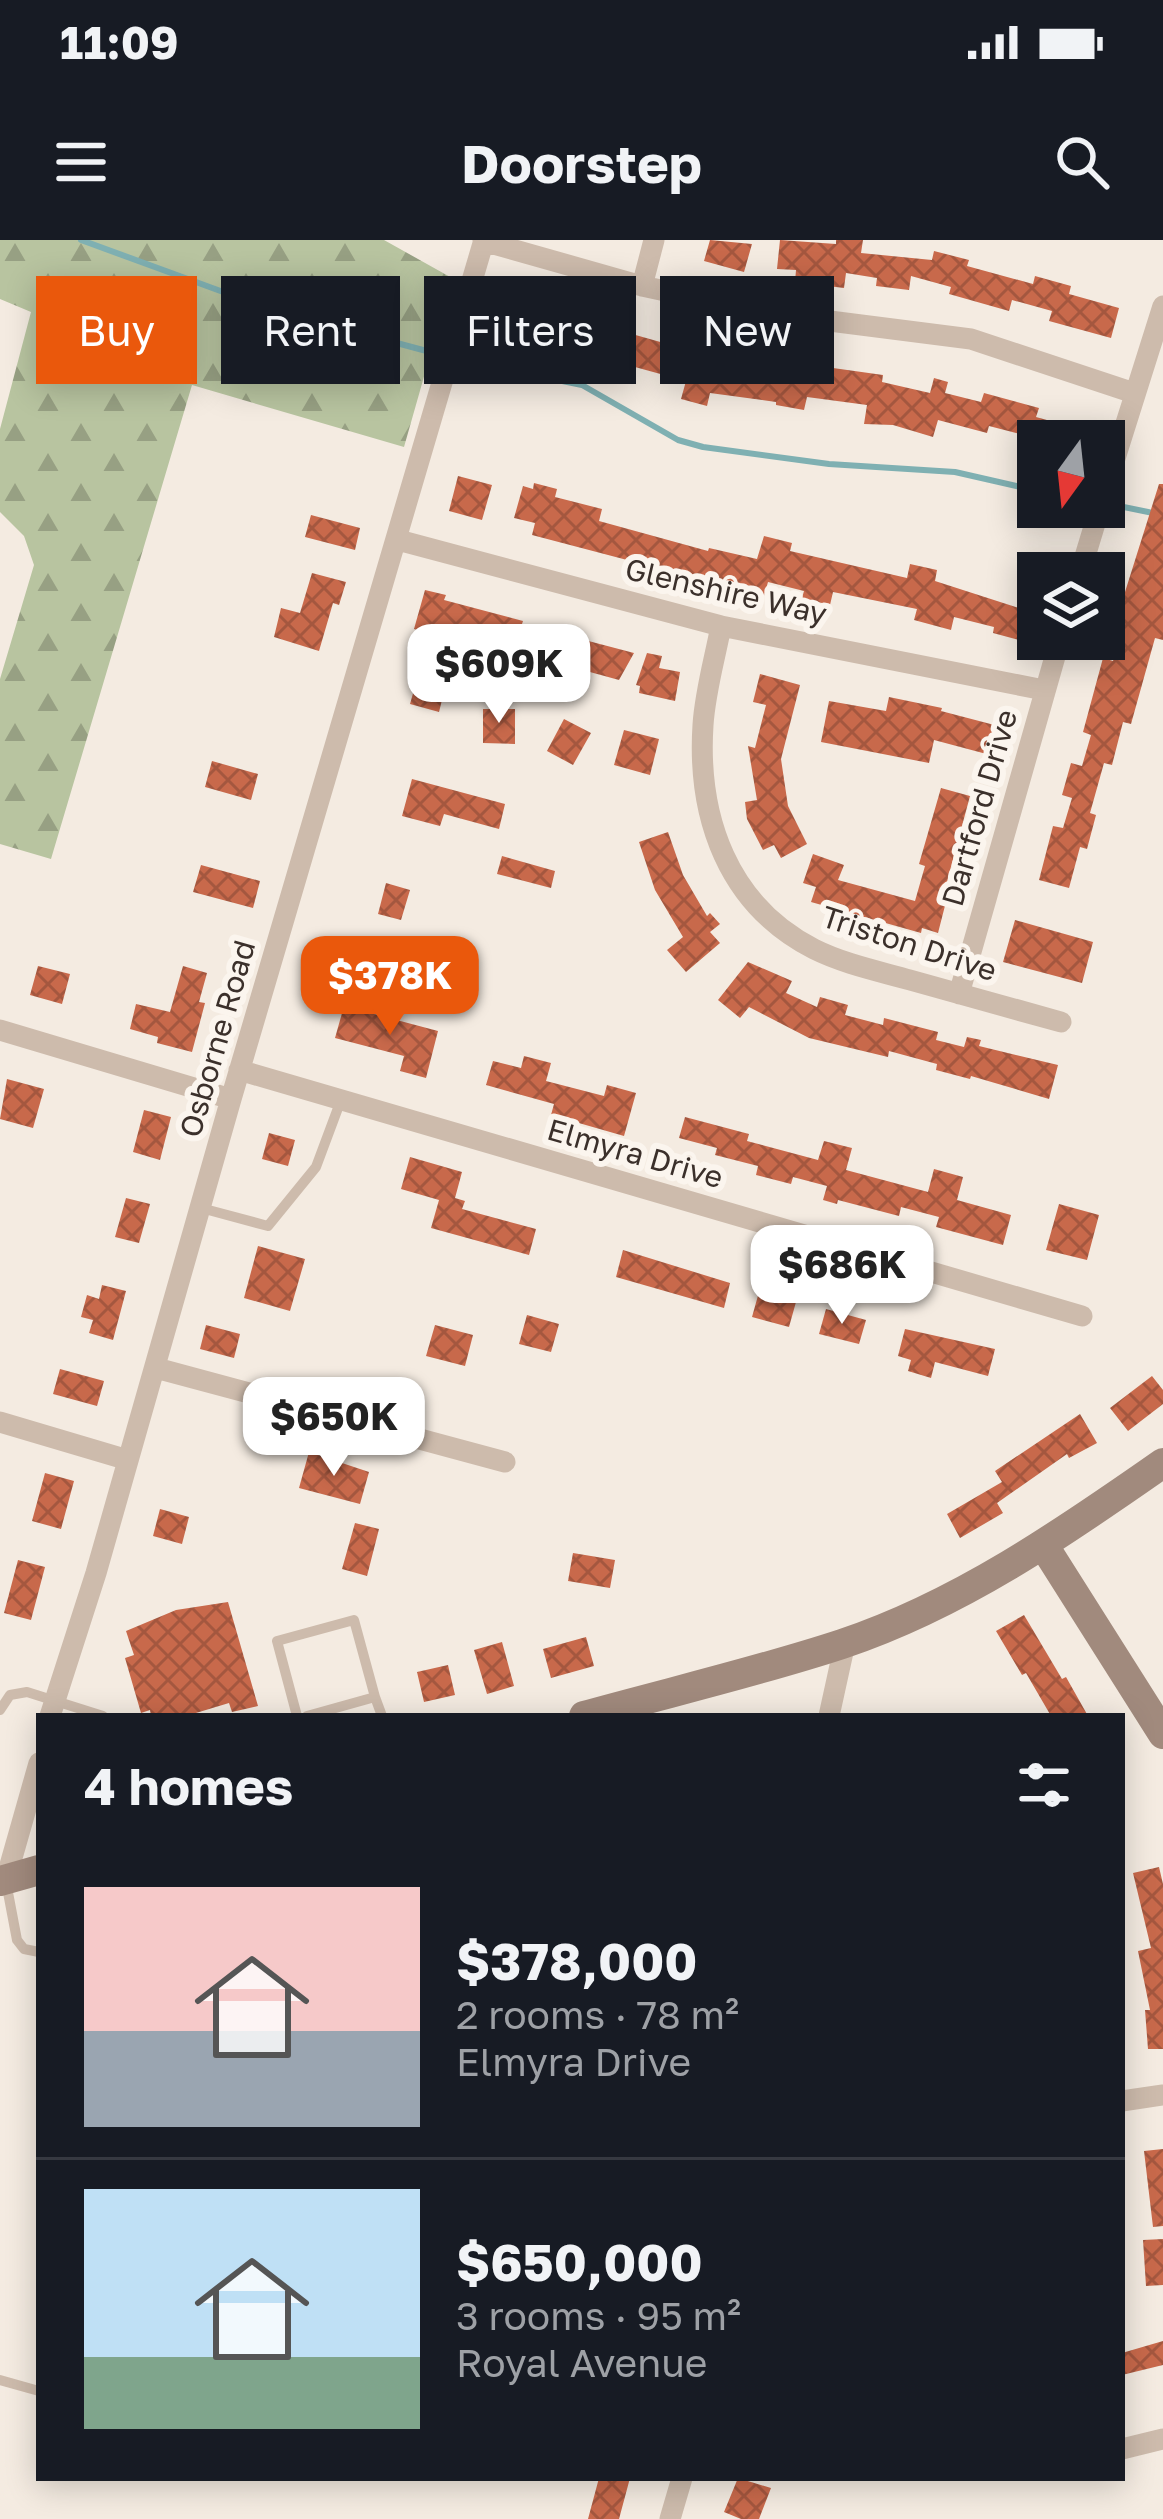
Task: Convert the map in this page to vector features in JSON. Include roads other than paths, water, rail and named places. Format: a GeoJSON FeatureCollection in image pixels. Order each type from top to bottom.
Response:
{"type":"FeatureCollection","features":[{"type":"Feature","properties":{"kind":"main road"},"geometry":{"type":"LineString","coordinates":[[595,1713],[845,1643],[908,1616],[1044,1546],[1163,1463]]}},
{"type":"Feature","properties":{"kind":"main road"},"geometry":{"type":"LineString","coordinates":[[1044,1546],[1160,1718]]}},
{"type":"Feature","properties":{"kind":"main road"},"geometry":{"type":"LineString","coordinates":[[3,1880],[36,1871]]}},
{"type":"Feature","properties":{"kind":"street"},"geometry":{"type":"LineString","coordinates":[[642,286],[654,240]]}},
{"type":"Feature","properties":{"kind":"street"},"geometry":{"type":"LineString","coordinates":[[484,241],[642,286],[767,313],[971,340],[1134,393]]}},
{"type":"Feature","properties":{"kind":"street","name":"Osborne Road"},"geometry":{"type":"LineString","coordinates":[[52,1708],[96,1573],[484,241]]}},
{"type":"Feature","properties":{"kind":"street"},"geometry":{"type":"LineString","coordinates":[[1125,423],[1163,306]]}},
{"type":"Feature","properties":{"kind":"street","name":"Glenshire Way"},"geometry":{"type":"LineString","coordinates":[[398,540],[721,626],[1044,690]]}},
{"type":"Feature","properties":{"kind":"street","name":"Triston Drive"},"geometry":{"type":"LineString","coordinates":[[721,626],[703,723],[703,785],[714,833],[731,874],[751,902],[778,928],[817,950],[1061,1022]]}},
{"type":"Feature","properties":{"kind":"street","name":"Dartford Drive"},"geometry":{"type":"LineString","coordinates":[[959,994],[1053,660]]}},
{"type":"Feature","properties":{"kind":"street"},"geometry":{"type":"LineString","coordinates":[[0,1030],[231,1100]]}},
{"type":"Feature","properties":{"kind":"street","name":"Elmyra Drive"},"geometry":{"type":"LineString","coordinates":[[239,1070],[1082,1316]]}},
{"type":"Feature","properties":{"kind":"street"},"geometry":{"type":"LineString","coordinates":[[156,1368],[505,1462]]}},
{"type":"Feature","properties":{"kind":"street"},"geometry":{"type":"LineString","coordinates":[[0,1421],[128,1460]]}},
{"type":"Feature","properties":{"kind":"street"},"geometry":{"type":"LineString","coordinates":[[830,1713],[845,1643]]}},
{"type":"Feature","properties":{"kind":"street"},"geometry":{"type":"LineString","coordinates":[[3,1880],[36,1773]]}},
{"type":"Feature","properties":{"kind":"street"},"geometry":{"type":"LineString","coordinates":[[1125,2101],[1163,2095]]}},
{"type":"Feature","properties":{"kind":"street"},"geometry":{"type":"LineString","coordinates":[[1125,2448],[1163,2439]]}},
{"type":"Feature","properties":{"kind":"street"},"geometry":{"type":"LineString","coordinates":[[670,2519],[681,2481]]}},
{"type":"Feature","properties":{"kind":"lane"},"geometry":{"type":"LineString","coordinates":[[201,1208],[268,1226],[316,1167],[341,1100]]}},
{"type":"Feature","properties":{"kind":"lane"},"geometry":{"type":"LineString","coordinates":[[295,1713],[277,1641],[354,1620],[381,1713]]}},
{"type":"Feature","properties":{"kind":"lane"},"geometry":{"type":"LineString","coordinates":[[0,1710],[10,1695],[19,1693],[52,1708],[84,1713]]}},
{"type":"Feature","properties":{"kind":"lane"},"geometry":{"type":"LineString","coordinates":[[318,1713],[375,1697]]}},
{"type":"Feature","properties":{"kind":"lane"},"geometry":{"type":"LineString","coordinates":[[3,1880],[17,1940],[24,1949],[36,1951]]}},
{"type":"Feature","properties":{"kind":"lane"},"geometry":{"type":"LineString","coordinates":[[0,2380],[36,2390]]}},
{"type":"Feature","properties":{"kind":"waterway"},"geometry":{"type":"LineString","coordinates":[[81,240],[226,293],[364,329],[393,342],[582,385],[678,440],[703,447],[829,464],[955,472],[1017,486]]}},
{"type":"Feature","properties":{"kind":"waterway"},"geometry":{"type":"LineString","coordinates":[[1125,507],[1163,515]]}}]}
